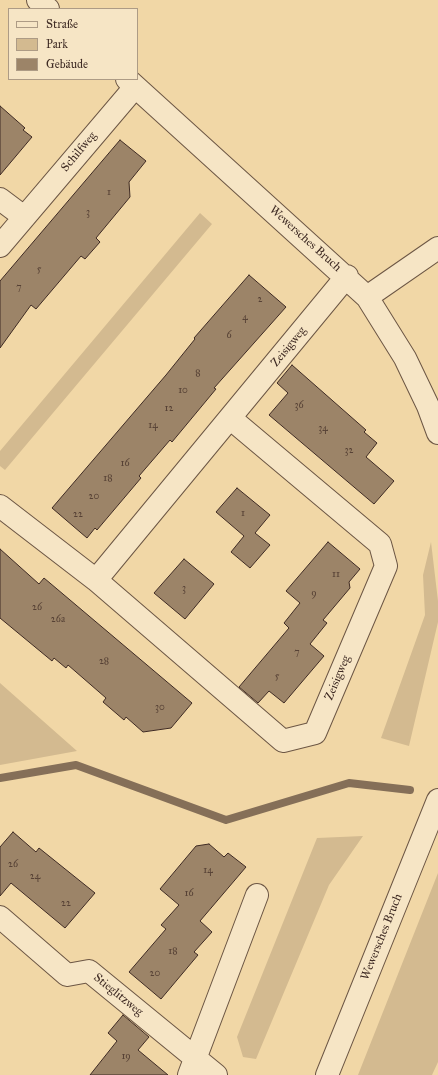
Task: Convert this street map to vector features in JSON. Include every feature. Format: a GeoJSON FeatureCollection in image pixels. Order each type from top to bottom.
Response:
{"type":"FeatureCollection","features":[{"type":"Feature","properties":{"kind":"street"},"geometry":{"type":"LineString","coordinates":[[38,0],[47,8]]}},
{"type":"Feature","properties":{"kind":"street","name":"Schilfweg"},"geometry":{"type":"LineString","coordinates":[[0,246],[131,83]]}},
{"type":"Feature","properties":{"kind":"street","name":"Wewersches Bruch"},"geometry":{"type":"LineString","coordinates":[[131,83],[347,276],[367,297],[405,358],[428,406],[438,433]]}},
{"type":"Feature","properties":{"kind":"street"},"geometry":{"type":"LineString","coordinates":[[0,199],[24,217]]}},
{"type":"Feature","properties":{"kind":"street"},"geometry":{"type":"LineString","coordinates":[[367,297],[438,248]]}},
{"type":"Feature","properties":{"kind":"street","name":"Zeisigweg"},"geometry":{"type":"LineString","coordinates":[[96,580],[347,276]]}},
{"type":"Feature","properties":{"kind":"street","name":"Zeisigweg"},"geometry":{"type":"LineString","coordinates":[[0,506],[96,580],[283,741],[315,733],[386,566],[380,544],[230,418]]}},
{"type":"Feature","properties":{"kind":"street","name":"Wewersches Bruch"},"geometry":{"type":"LineString","coordinates":[[327,1075],[438,800]]}},
{"type":"Feature","properties":{"kind":"street"},"geometry":{"type":"LineString","coordinates":[[193,1067],[258,895]]}},
{"type":"Feature","properties":{"kind":"street","name":"Stieglitzweg"},"geometry":{"type":"LineString","coordinates":[[0,917],[67,975],[89,971],[193,1067],[216,1075]]}},
{"type":"Feature","properties":{"kind":"green space"},"geometry":{"type":"Polygon","coordinates":[[[200,213],[212,224],[5,470],[0,466],[0,451],[200,213]]]}},
{"type":"Feature","properties":{"kind":"green space"},"geometry":{"type":"Polygon","coordinates":[[[431,542],[438,601],[438,622],[409,746],[381,738],[425,615],[423,575],[431,542]]]}},
{"type":"Feature","properties":{"kind":"green space"},"geometry":{"type":"Polygon","coordinates":[[[0,683],[77,751],[0,765],[0,683]]]}},
{"type":"Feature","properties":{"kind":"green space"},"geometry":{"type":"Polygon","coordinates":[[[363,836],[329,885],[256,1059],[243,1057],[237,1037],[317,838],[363,836]]]}},
{"type":"Feature","properties":{"kind":"green space"},"geometry":{"type":"Polygon","coordinates":[[[438,873],[438,1062],[432,1075],[358,1075],[438,873]]]}},
{"type":"Feature","properties":{"kind":"building"},"geometry":{"type":"Polygon","coordinates":[[[0,106],[25,128],[23,130],[32,137],[0,175],[0,106]]]}},
{"type":"Feature","properties":{"kind":"building"},"geometry":{"type":"Polygon","coordinates":[[[120,140],[146,161],[129,182],[130,197],[96,238],[100,242],[85,259],[81,256],[36,309],[31,305],[0,348],[0,281],[120,140]]]}},
{"type":"Feature","properties":{"kind":"building"},"geometry":{"type":"Polygon","coordinates":[[[249,275],[286,307],[214,388],[216,389],[172,442],[170,440],[139,476],[141,478],[97,530],[95,528],[87,538],[52,508],[166,375],[195,339],[194,338],[249,275]]]}},
{"type":"Feature","properties":{"kind":"building"},"geometry":{"type":"Polygon","coordinates":[[[292,365],[366,430],[364,432],[377,443],[366,457],[394,481],[374,504],[269,415],[288,393],[277,383],[292,365]]]}},
{"type":"Feature","properties":{"kind":"building"},"geometry":{"type":"Polygon","coordinates":[[[237,488],[270,515],[255,533],[270,545],[250,568],[231,552],[244,536],[216,512],[237,488]]]}},
{"type":"Feature","properties":{"kind":"building"},"geometry":{"type":"Polygon","coordinates":[[[328,542],[360,569],[349,582],[350,588],[323,620],[327,623],[310,644],[324,656],[284,703],[269,691],[258,703],[239,687],[289,628],[284,623],[300,603],[286,591],[328,542]]]}},
{"type":"Feature","properties":{"kind":"building"},"geometry":{"type":"Polygon","coordinates":[[[0,549],[39,584],[44,578],[192,703],[171,728],[143,732],[126,717],[124,720],[103,702],[106,698],[68,665],[66,668],[54,658],[52,661],[0,618],[0,549]]]}},
{"type":"Feature","properties":{"kind":"building"},"geometry":{"type":"Polygon","coordinates":[[[184,559],[214,584],[185,619],[154,593],[184,559]]]}},
{"type":"Feature","properties":{"kind":"building"},"geometry":{"type":"Polygon","coordinates":[[[13,832],[36,852],[39,848],[95,893],[65,928],[11,883],[0,896],[0,847],[13,832]]]}},
{"type":"Feature","properties":{"kind":"building"},"geometry":{"type":"Polygon","coordinates":[[[209,844],[224,857],[228,853],[246,867],[200,921],[212,932],[194,952],[198,955],[161,999],[129,972],[166,929],[161,925],[179,905],[160,889],[196,846],[209,844]]]}},
{"type":"Feature","properties":{"kind":"building"},"geometry":{"type":"Polygon","coordinates":[[[123,1015],[149,1037],[138,1050],[168,1075],[90,1075],[117,1041],[108,1033],[123,1015]]]}},
{"type":"Feature","properties":{"kind":"waterway"},"geometry":{"type":"LineString","coordinates":[[0,778],[76,765],[226,820],[349,783],[410,790]]}}]}
